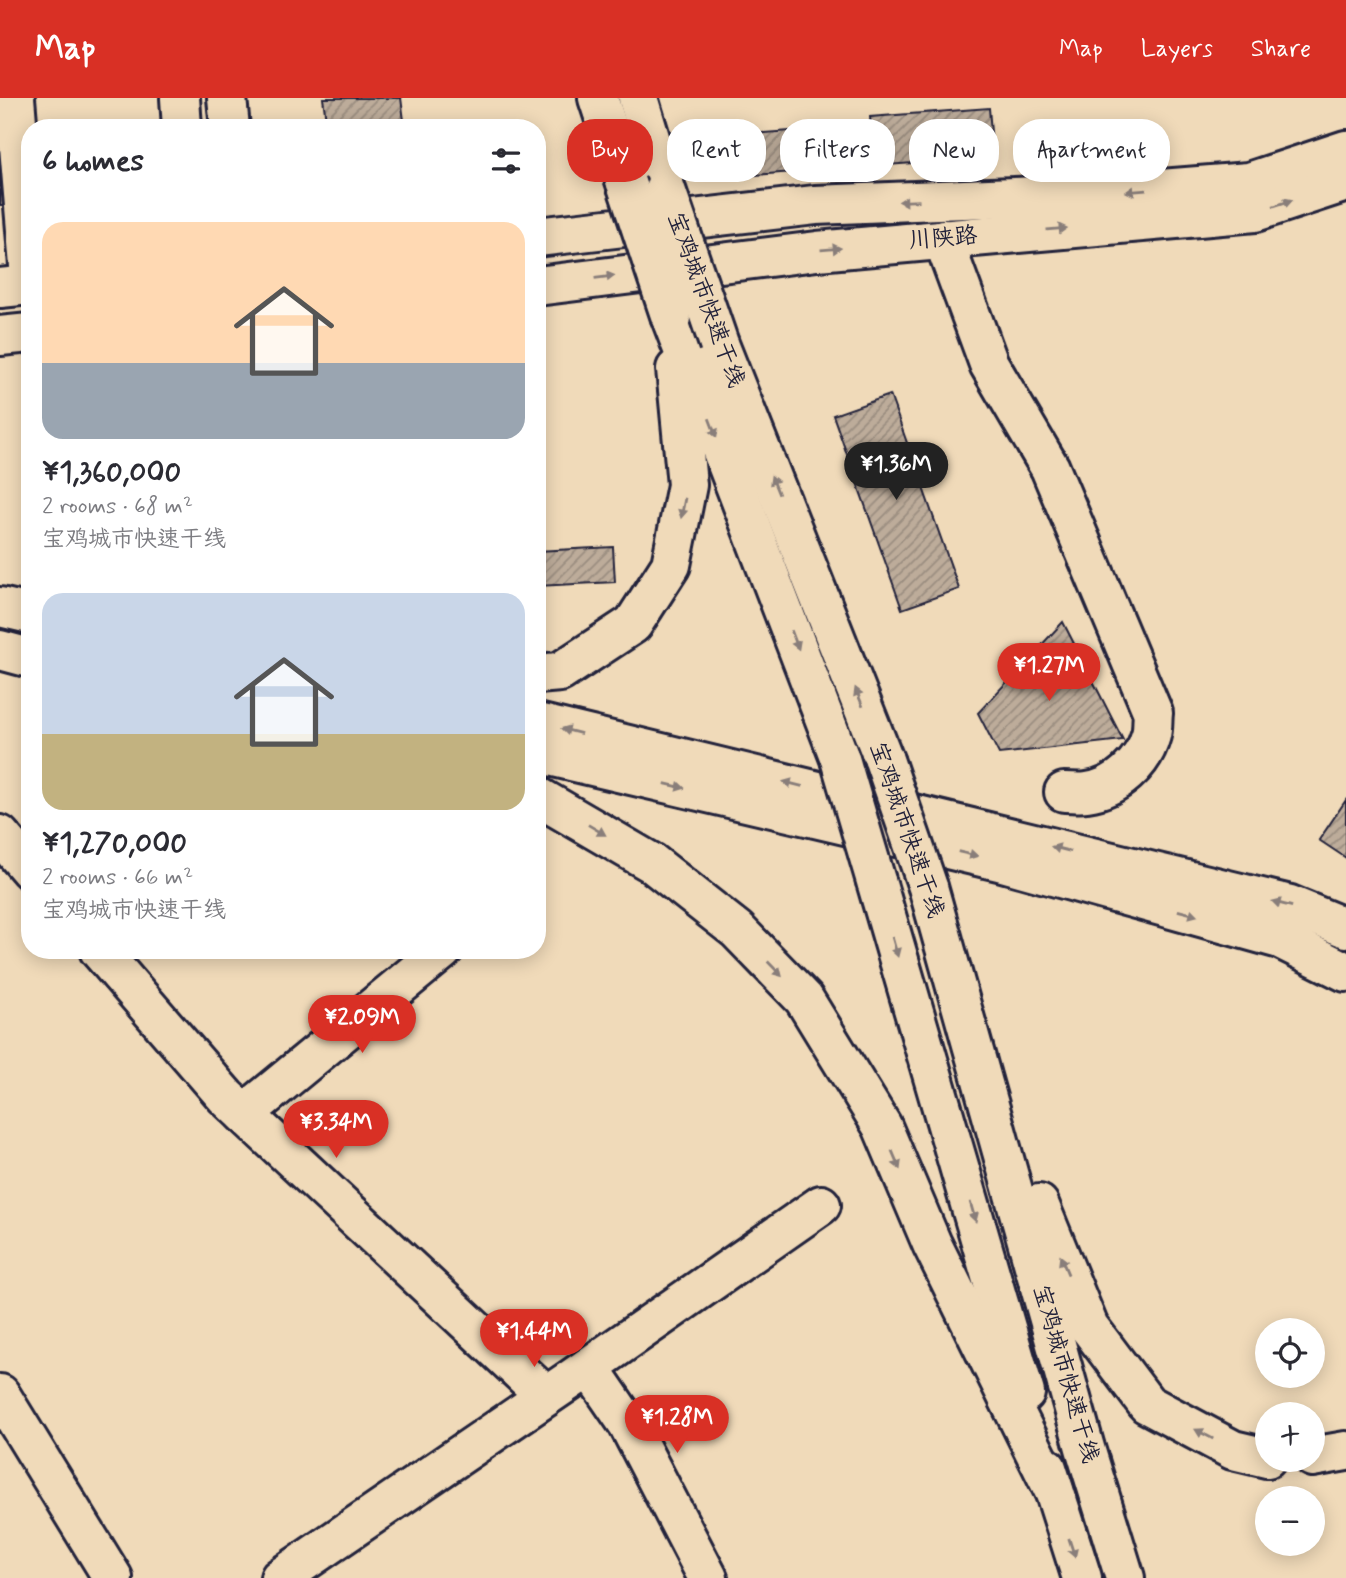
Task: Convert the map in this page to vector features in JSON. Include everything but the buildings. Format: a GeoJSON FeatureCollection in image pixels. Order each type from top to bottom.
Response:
{"type":"FeatureCollection","features":[{"type":"Feature","properties":{"kind":"main road"},"geometry":{"type":"LineString","coordinates":[[15,98],[21,170]]}},
{"type":"Feature","properties":{"kind":"main road"},"geometry":{"type":"LineString","coordinates":[[180,98],[181,119]]}},
{"type":"Feature","properties":{"kind":"main road"},"geometry":{"type":"LineString","coordinates":[[226,98],[229,119]]}},
{"type":"Feature","properties":{"kind":"main road","name":"宝鸡城市快速干线"},"geometry":{"type":"LineString","coordinates":[[598,98],[671,318],[841,759],[1054,1491],[1082,1578]]}},
{"type":"Feature","properties":{"kind":"main road","name":"宝鸡城市快速干线"},"geometry":{"type":"LineString","coordinates":[[638,98],[665,187],[719,344],[884,760],[928,887],[1085,1448],[1125,1578]]}},
{"type":"Feature","properties":{"kind":"main road","name":"川陕路"},"geometry":{"type":"LineString","coordinates":[[546,236],[815,205],[1111,193],[1249,182],[1346,150]]}},
{"type":"Feature","properties":{"kind":"main road","name":"川陕路"},"geometry":{"type":"LineString","coordinates":[[546,285],[817,251],[1255,212],[1346,182]]}},
{"type":"Feature","properties":{"kind":"main road"},"geometry":{"type":"LineString","coordinates":[[943,239],[989,364],[1051,468],[1153,713],[1151,735],[1142,756],[1127,773],[1098,789],[1064,792]]}},
{"type":"Feature","properties":{"kind":"main road"},"geometry":{"type":"LineString","coordinates":[[0,288],[21,286]]}},
{"type":"Feature","properties":{"kind":"main road"},"geometry":{"type":"LineString","coordinates":[[546,673],[560,672],[633,624],[671,565],[687,485],[671,318]]}},
{"type":"Feature","properties":{"kind":"main road"},"geometry":{"type":"LineString","coordinates":[[0,336],[21,334]]}},
{"type":"Feature","properties":{"kind":"main road"},"geometry":{"type":"LineString","coordinates":[[0,607],[21,612]]}},
{"type":"Feature","properties":{"kind":"main road"},"geometry":{"type":"LineString","coordinates":[[0,650],[21,656]]}},
{"type":"Feature","properties":{"kind":"main road"},"geometry":{"type":"LineString","coordinates":[[546,725],[1290,905],[1346,928]]}},
{"type":"Feature","properties":{"kind":"main road"},"geometry":{"type":"LineString","coordinates":[[546,755],[999,861],[1280,939],[1346,972]]}},
{"type":"Feature","properties":{"kind":"main road"},"geometry":{"type":"LineString","coordinates":[[546,801],[652,863],[737,930],[804,999],[882,1126],[932,1244],[1054,1491]]}},
{"type":"Feature","properties":{"kind":"main road"},"geometry":{"type":"LineString","coordinates":[[0,835],[21,860]]}},
{"type":"Feature","properties":{"kind":"main road"},"geometry":{"type":"LineString","coordinates":[[928,887],[1047,1226],[1089,1327],[1147,1404],[1233,1450],[1255,1455]]}},
{"type":"Feature","properties":{"kind":"main road"},"geometry":{"type":"LineString","coordinates":[[107,959],[226,1097],[546,1396]]}},
{"type":"Feature","properties":{"kind":"main road"},"geometry":{"type":"LineString","coordinates":[[244,1114],[432,959]]}},
{"type":"Feature","properties":{"kind":"main road"},"geometry":{"type":"LineString","coordinates":[[280,1578],[821,1205]]}},
{"type":"Feature","properties":{"kind":"main road"},"geometry":{"type":"LineString","coordinates":[[589,1367],[628,1424],[708,1578]]}},
{"type":"Feature","properties":{"kind":"main road"},"geometry":{"type":"LineString","coordinates":[[0,1394],[113,1578]]}},
{"type":"Feature","properties":{"kind":"main road"},"geometry":{"type":"LineString","coordinates":[[1325,1455],[1346,1451]]}}]}
